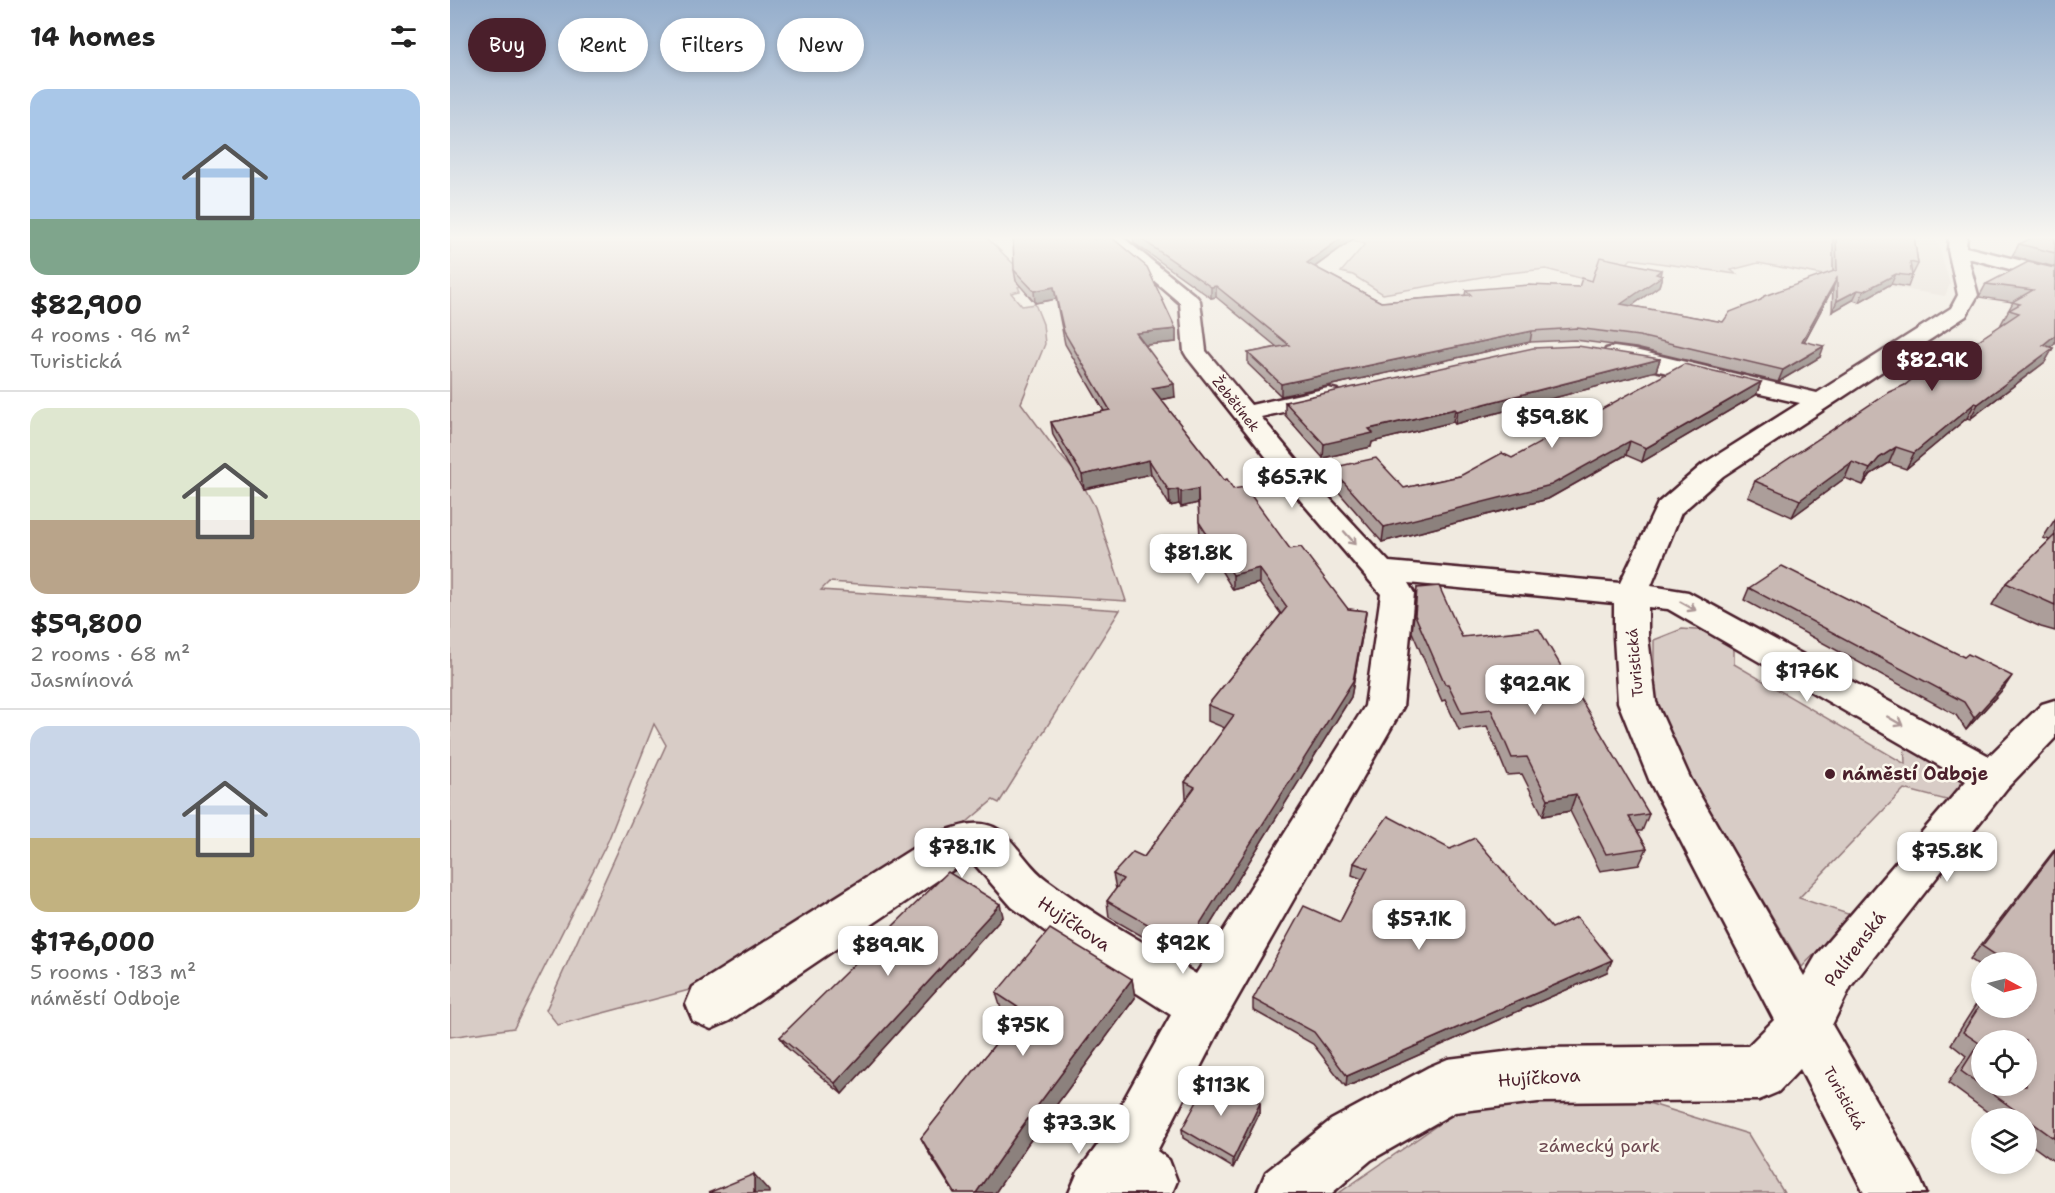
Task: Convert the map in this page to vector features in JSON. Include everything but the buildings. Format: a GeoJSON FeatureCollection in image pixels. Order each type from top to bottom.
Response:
{"type":"FeatureCollection","features":[{"type":"Feature","properties":{"kind":"street","name":"Žebětínek"},"geometry":{"type":"LineString","coordinates":[[1179,292],[1190,301],[1196,352],[1311,495],[1398,593],[1384,708],[1204,1007]]}},
{"type":"Feature","properties":{"kind":"street","name":"Turistická"},"geometry":{"type":"LineString","coordinates":[[1896,1193],[1671,782],[1637,702],[1631,637],[1631,595],[1668,509],[1713,470],[1959,312],[1968,295],[1967,292]]}},
{"type":"Feature","properties":{"kind":"street"},"geometry":{"type":"LineString","coordinates":[[1592,351],[1635,357],[1820,401]]}},
{"type":"Feature","properties":{"kind":"street"},"geometry":{"type":"LineString","coordinates":[[1244,414],[1346,391]]}},
{"type":"Feature","properties":{"kind":"street"},"geometry":{"type":"LineString","coordinates":[[1380,571],[1676,599],[1993,777]]}},
{"type":"Feature","properties":{"kind":"street","name":"Palírenská"},"geometry":{"type":"LineString","coordinates":[[1804,1026],[1833,970],[1993,777],[2055,714]]}},
{"type":"Feature","properties":{"kind":"street","name":"Hujíčkova"},"geometry":{"type":"LineString","coordinates":[[711,1004],[952,847],[969,842],[983,843],[1028,893],[1096,940],[1204,1007]]}},
{"type":"Feature","properties":{"kind":"street"},"geometry":{"type":"LineString","coordinates":[[1120,1182],[1204,1007]]}},
{"type":"Feature","properties":{"kind":"street","name":"Hujíčkova"},"geometry":{"type":"LineString","coordinates":[[1287,1193],[1351,1140],[1448,1086],[1538,1075],[1760,1073],[1804,1026]]}},
{"type":"Feature","properties":{"kind":"shaded area"},"geometry":{"type":"Polygon","coordinates":[[[1919,292],[1947,292],[1945,296],[1919,292]]]}},
{"type":"Feature","properties":{"kind":"green space"},"geometry":{"type":"Polygon","coordinates":[[[450,292],[1017,292],[1011,293],[1022,306],[1035,304],[1043,324],[1045,344],[1021,403],[1077,474],[1095,507],[1126,601],[829,582],[821,590],[1120,610],[999,803],[993,800],[954,833],[708,985],[558,1025],[546,1010],[666,745],[654,724],[608,841],[514,1028],[450,1037],[450,292]]]}},
{"type":"Feature","properties":{"kind":"green space","name":"náměstí Odboje"},"geometry":{"type":"Polygon","coordinates":[[[1682,629],[1709,631],[1734,641],[1734,664],[1905,764],[1904,737],[1974,781],[1954,802],[1904,789],[1799,898],[1851,915],[1802,967],[1684,767],[1654,697],[1654,640],[1682,629]]]}},
{"type":"Feature","properties":{"kind":"green space","name":"zámecký park"},"geometry":{"type":"Polygon","coordinates":[[[1629,1097],[1748,1134],[1784,1193],[1339,1193],[1465,1106],[1629,1097]]]}},
{"type":"Feature","properties":{"kind":"place","name":"náměstí Odboje"},"geometry":{"type":"Point","coordinates":[1830,774]}}]}
